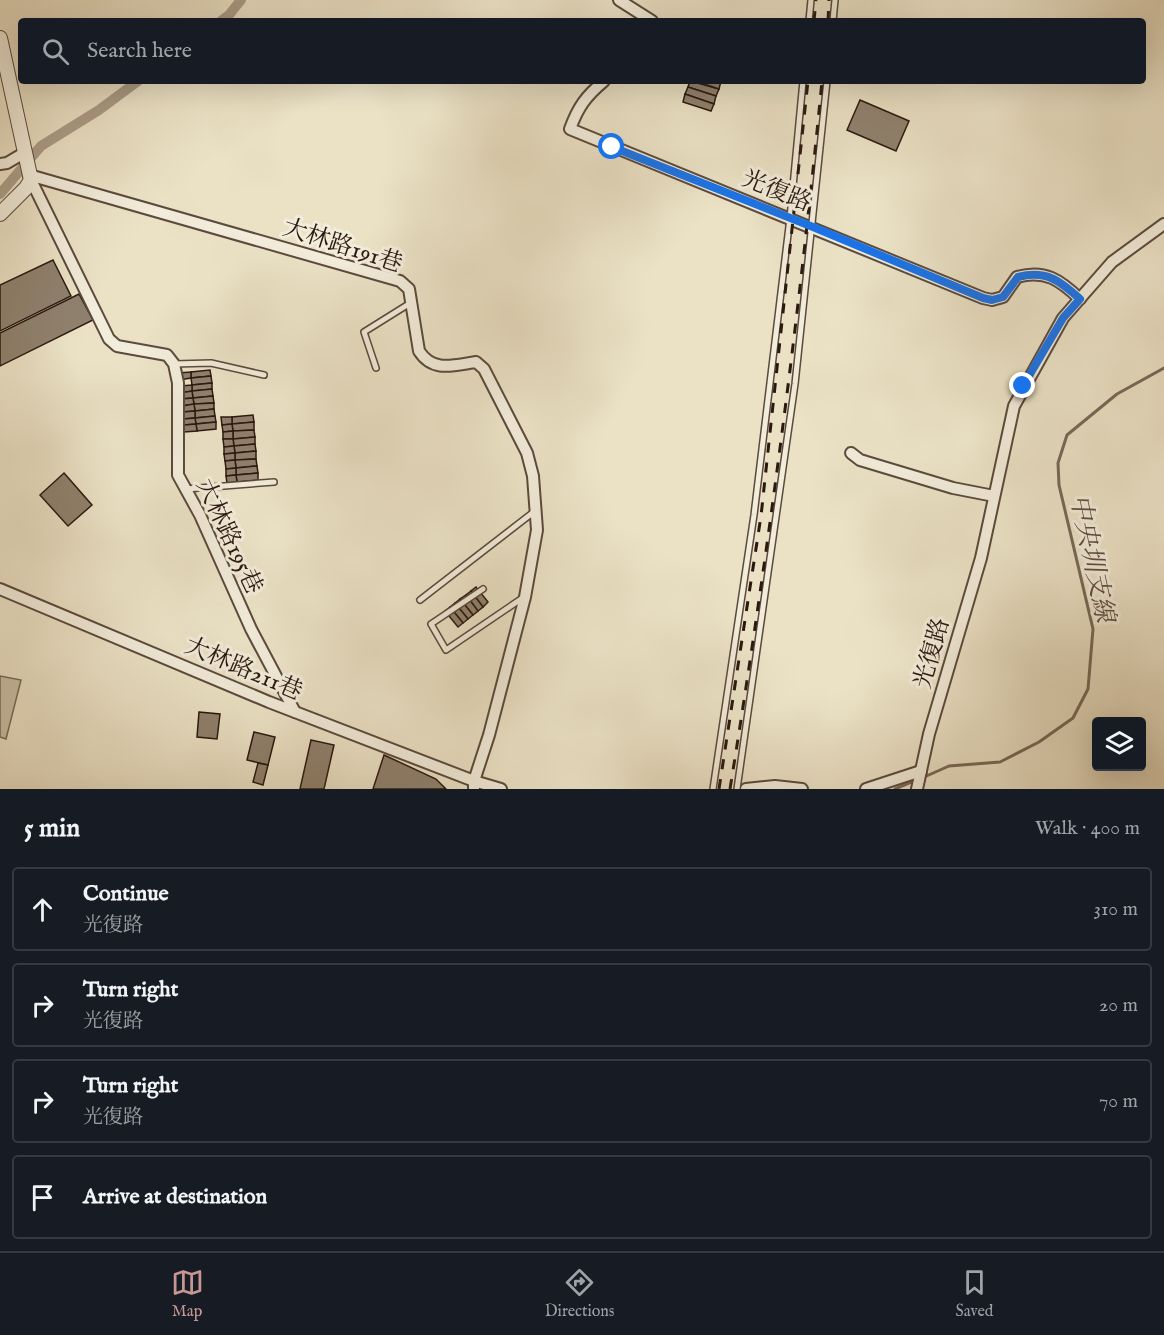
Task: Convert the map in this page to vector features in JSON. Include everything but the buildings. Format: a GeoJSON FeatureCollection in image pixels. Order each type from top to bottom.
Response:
{"type":"FeatureCollection","features":[{"type":"Feature","properties":{"kind":"street"},"geometry":{"type":"LineString","coordinates":[[619,0],[647,18]]}},
{"type":"Feature","properties":{"kind":"street"},"geometry":{"type":"LineString","coordinates":[[0,38],[30,176],[109,339],[117,346],[167,355],[174,364]]}},
{"type":"Feature","properties":{"kind":"street","name":"光復路"},"geometry":{"type":"LineString","coordinates":[[601,84],[576,110],[570,129],[983,298],[992,300],[1003,297],[1017,277],[1032,273],[1050,276],[1080,299]]}},
{"type":"Feature","properties":{"kind":"street"},"geometry":{"type":"LineString","coordinates":[[0,164],[7,163],[24,153]]}},
{"type":"Feature","properties":{"kind":"street"},"geometry":{"type":"LineString","coordinates":[[0,214],[26,188],[30,176]]}},
{"type":"Feature","properties":{"kind":"street","name":"大林路191巷"},"geometry":{"type":"LineString","coordinates":[[30,176],[400,281],[409,289],[419,351],[424,359],[435,366],[476,362],[484,369],[527,453],[533,476],[537,530],[525,597],[474,785]]}},
{"type":"Feature","properties":{"kind":"street","name":"光復路"},"geometry":{"type":"LineString","coordinates":[[917,789],[929,734],[981,558],[1014,406],[1063,318],[1112,262],[1164,224]]}},
{"type":"Feature","properties":{"kind":"street","name":"大林路195巷"},"geometry":{"type":"LineString","coordinates":[[174,364],[178,383],[178,476],[200,515],[251,629],[295,712]]}},
{"type":"Feature","properties":{"kind":"street"},"geometry":{"type":"LineString","coordinates":[[850,453],[860,460],[953,488],[994,496]]}},
{"type":"Feature","properties":{"kind":"street","name":"大林路211巷"},"geometry":{"type":"LineString","coordinates":[[0,589],[474,785],[501,789]]}},
{"type":"Feature","properties":{"kind":"street"},"geometry":{"type":"LineString","coordinates":[[866,789],[921,771]]}},
{"type":"Feature","properties":{"kind":"street"},"geometry":{"type":"LineString","coordinates":[[746,789],[776,786],[802,789]]}},
{"type":"Feature","properties":{"kind":"lane"},"geometry":{"type":"LineString","coordinates":[[809,18],[811,0]]}},
{"type":"Feature","properties":{"kind":"lane"},"geometry":{"type":"LineString","coordinates":[[833,18],[835,0]]}},
{"type":"Feature","properties":{"kind":"lane"},"geometry":{"type":"LineString","coordinates":[[714,789],[754,515],[790,218],[803,84]]}},
{"type":"Feature","properties":{"kind":"lane"},"geometry":{"type":"LineString","coordinates":[[737,789],[794,396],[827,84]]}},
{"type":"Feature","properties":{"kind":"lane"},"geometry":{"type":"LineString","coordinates":[[376,368],[364,332],[412,302]]}},
{"type":"Feature","properties":{"kind":"lane"},"geometry":{"type":"LineString","coordinates":[[174,364],[211,363],[264,375]]}},
{"type":"Feature","properties":{"kind":"lane"},"geometry":{"type":"LineString","coordinates":[[186,489],[274,482]]}},
{"type":"Feature","properties":{"kind":"lane"},"geometry":{"type":"LineString","coordinates":[[420,600],[537,510]]}},
{"type":"Feature","properties":{"kind":"lane"},"geometry":{"type":"LineString","coordinates":[[483,589],[431,624],[446,650],[525,597]]}},
{"type":"Feature","properties":{"kind":"shaded area"},"geometry":{"type":"Polygon","coordinates":[[[0,676],[21,680],[6,739],[0,737],[0,676]]]}},
{"type":"Feature","properties":{"kind":"waterway"},"geometry":{"type":"LineString","coordinates":[[225,18],[241,0]]}},
{"type":"Feature","properties":{"kind":"waterway"},"geometry":{"type":"LineString","coordinates":[[0,194],[41,146],[99,110],[134,84]]}},
{"type":"Feature","properties":{"kind":"waterway","name":"中央圳支線"},"geometry":{"type":"LineString","coordinates":[[922,778],[949,766],[1000,762],[1039,742],[1073,718],[1088,689],[1093,629],[1059,485],[1058,463],[1067,435],[1117,394],[1164,368]]}},
{"type":"Feature","properties":{"kind":"waterway","name":"中央圳支線"},"geometry":{"type":"LineString","coordinates":[[895,789],[916,780]]}},
{"type":"Feature","properties":{"kind":"railway"},"geometry":{"type":"LineString","coordinates":[[814,18],[816,0]]}},
{"type":"Feature","properties":{"kind":"railway"},"geometry":{"type":"LineString","coordinates":[[828,18],[829,0]]}},
{"type":"Feature","properties":{"kind":"railway"},"geometry":{"type":"LineString","coordinates":[[719,789],[761,516],[808,84]]}},
{"type":"Feature","properties":{"kind":"railway"},"geometry":{"type":"LineString","coordinates":[[730,789],[782,436],[822,84]]}},
{"type":"Feature","properties":{"kind":"route"},"geometry":{"type":"LineString","coordinates":[[612,147],[983,298],[992,300],[1003,297],[1018,277],[1032,273],[1050,276],[1080,299],[1063,318],[1023,386]]}}]}
